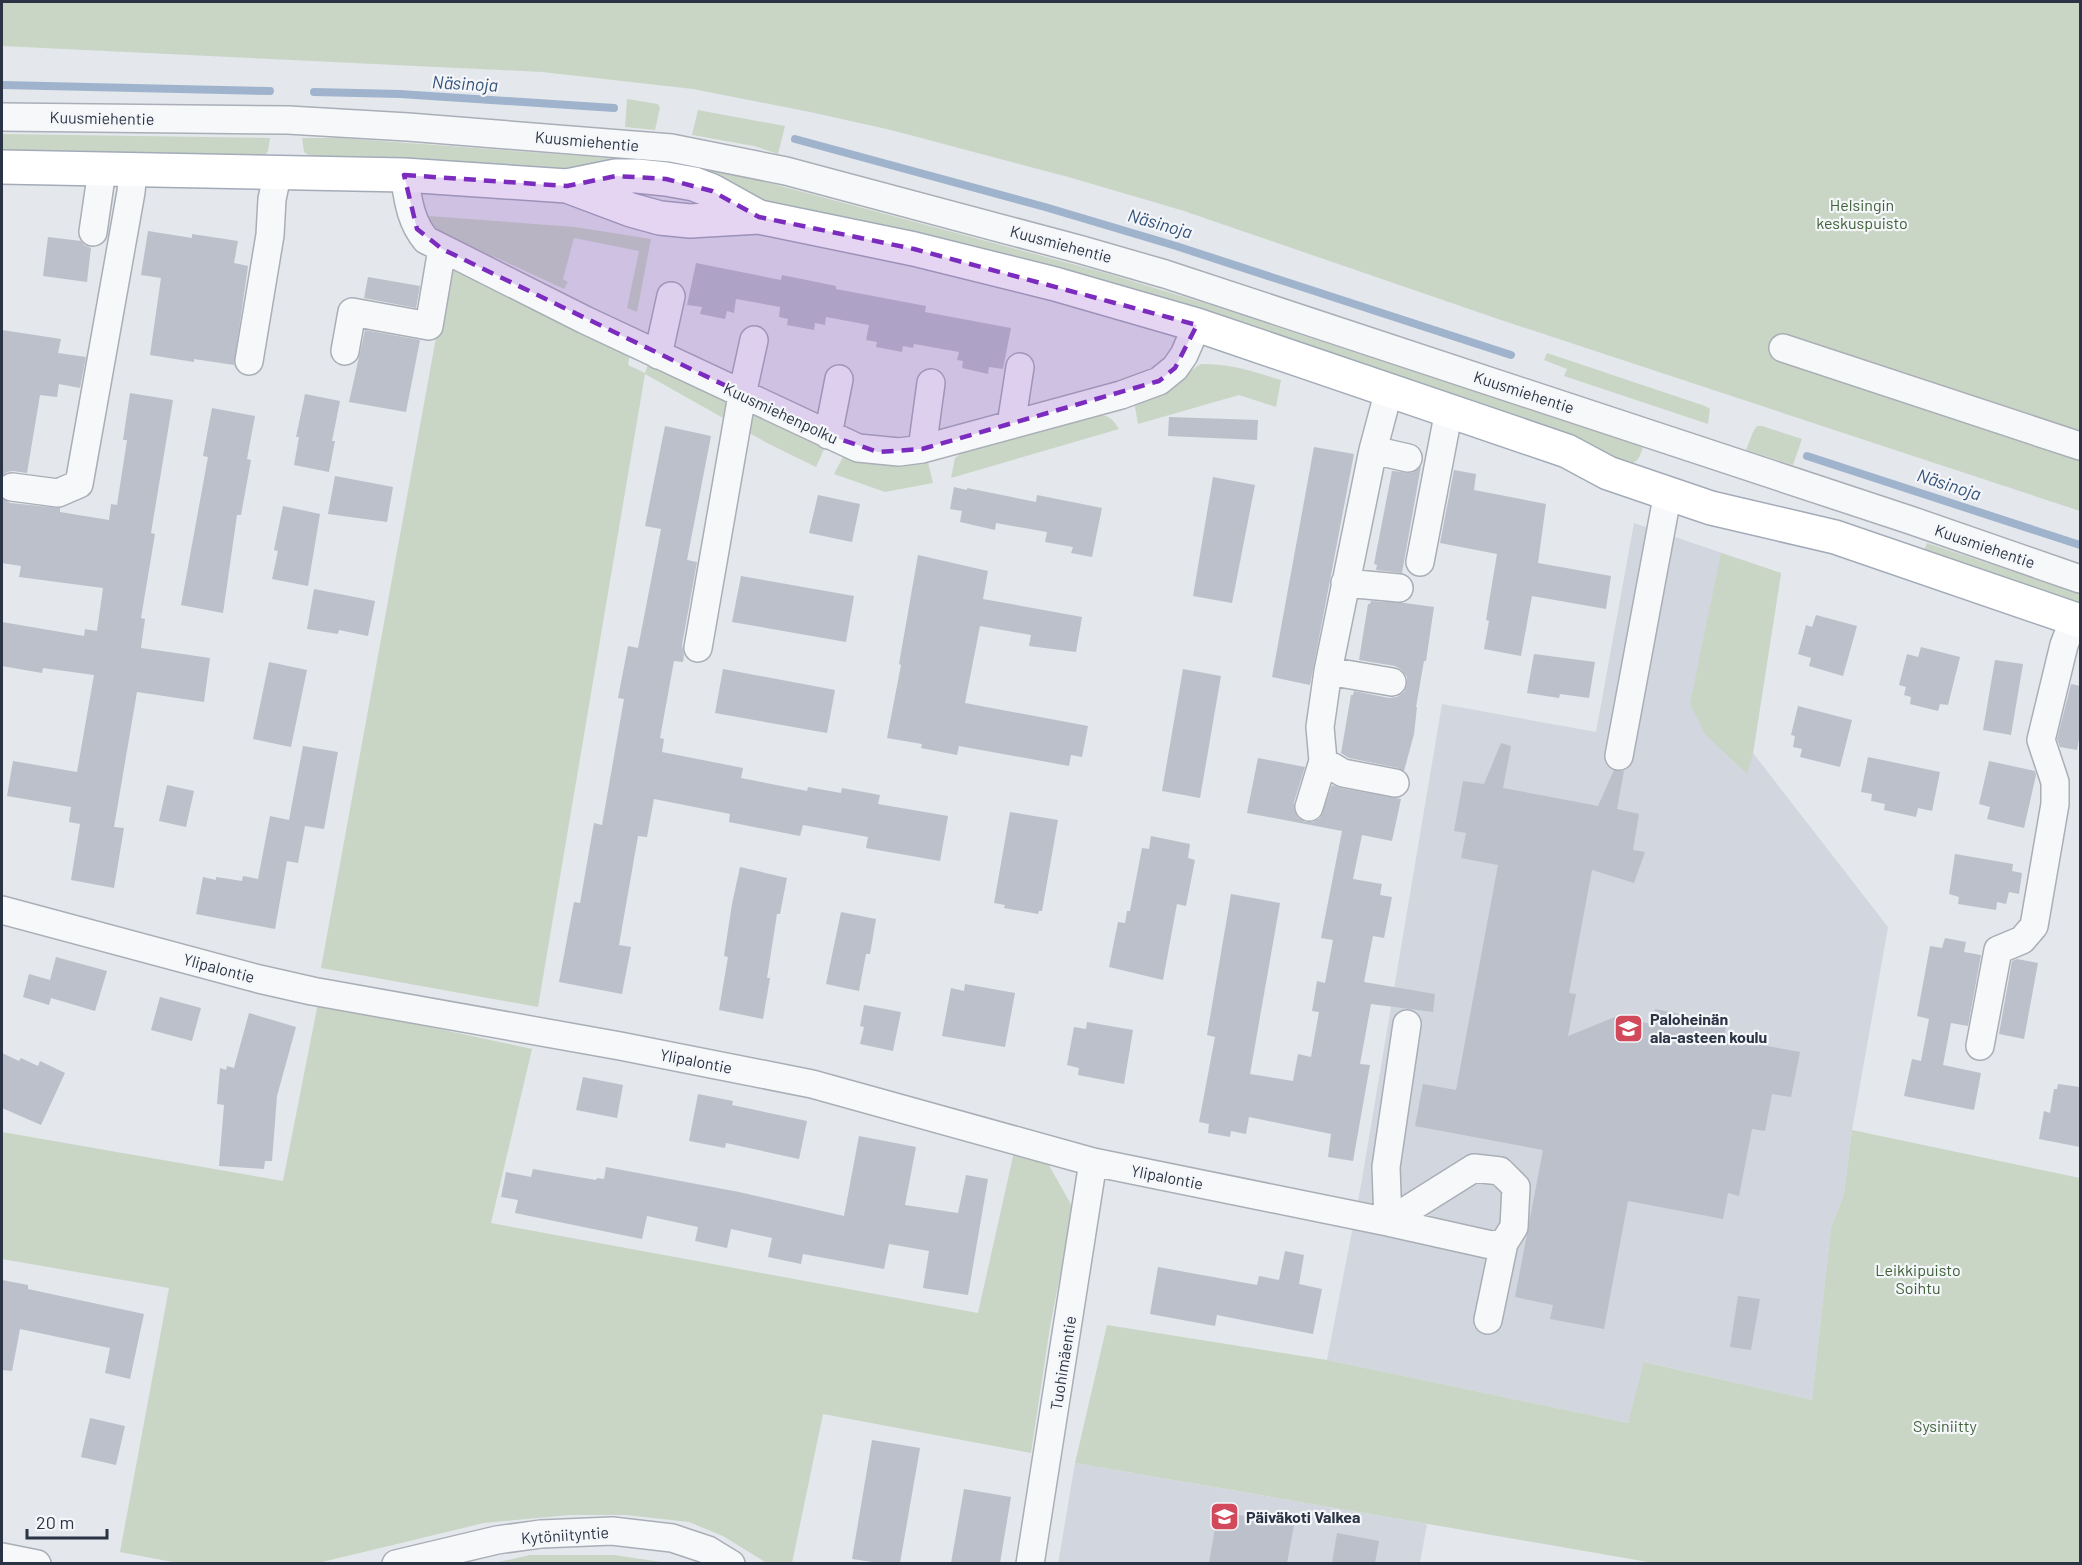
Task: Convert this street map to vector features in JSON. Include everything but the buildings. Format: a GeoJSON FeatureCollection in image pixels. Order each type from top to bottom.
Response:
{"type":"FeatureCollection","features":[{"type":"Feature","properties":{"kind":"main road","name":"Kuusmiehentie"},"geometry":{"type":"LineString","coordinates":[[2,167],[404,175],[567,186],[616,177],[666,178],[694,184],[712,191],[759,218],[914,249],[1055,284],[1197,325],[1567,451],[1608,473],[1711,508],[1835,537],[2077,620]]}},
{"type":"Feature","properties":{"kind":"street","name":"Kuusmiehentie"},"geometry":{"type":"LineString","coordinates":[[2,117],[288,120],[408,127],[671,148],[786,171],[1082,249],[1166,274],[1899,516],[2080,579]]}},
{"type":"Feature","properties":{"kind":"street"},"geometry":{"type":"LineString","coordinates":[[93,232],[117,170]]}},
{"type":"Feature","properties":{"kind":"street"},"geometry":{"type":"LineString","coordinates":[[12,488],[58,493],[79,484],[131,192],[117,170]]}},
{"type":"Feature","properties":{"kind":"street"},"geometry":{"type":"LineString","coordinates":[[249,361],[278,171]]}},
{"type":"Feature","properties":{"kind":"street","name":"Kuusmiehenpolku"},"geometry":{"type":"LineString","coordinates":[[404,175],[409,207],[417,229],[426,240],[742,395],[858,448],[878,452],[922,449],[1121,395],[1159,381],[1175,368],[1184,355],[1197,325]]}},
{"type":"Feature","properties":{"kind":"street"},"geometry":{"type":"LineString","coordinates":[[345,351],[352,312],[429,326],[442,249]]}},
{"type":"Feature","properties":{"kind":"street"},"geometry":{"type":"LineString","coordinates":[[658,355],[671,296]]}},
{"type":"Feature","properties":{"kind":"street"},"geometry":{"type":"LineString","coordinates":[[698,648],[742,395],[754,339]]}},
{"type":"Feature","properties":{"kind":"street"},"geometry":{"type":"LineString","coordinates":[[1782,348],[2080,446]]}},
{"type":"Feature","properties":{"kind":"street"},"geometry":{"type":"LineString","coordinates":[[1011,425],[1020,367]]}},
{"type":"Feature","properties":{"kind":"street"},"geometry":{"type":"LineString","coordinates":[[828,435],[839,379]]}},
{"type":"Feature","properties":{"kind":"street"},"geometry":{"type":"LineString","coordinates":[[922,449],[931,383]]}},
{"type":"Feature","properties":{"kind":"street"},"geometry":{"type":"LineString","coordinates":[[1309,807],[1323,761],[1320,726],[1328,671],[1373,450],[1389,390]]}},
{"type":"Feature","properties":{"kind":"street"},"geometry":{"type":"LineString","coordinates":[[1420,562],[1449,410]]}},
{"type":"Feature","properties":{"kind":"street"},"geometry":{"type":"LineString","coordinates":[[1373,450],[1408,458]]}},
{"type":"Feature","properties":{"kind":"street"},"geometry":{"type":"LineString","coordinates":[[1619,756],[1668,492]]}},
{"type":"Feature","properties":{"kind":"street"},"geometry":{"type":"LineString","coordinates":[[1345,583],[1399,588]]}},
{"type":"Feature","properties":{"kind":"street"},"geometry":{"type":"LineString","coordinates":[[1980,1046],[1998,950],[2022,940],[2034,926],[2055,804],[2055,782],[2041,740],[2064,645],[2077,620]]}},
{"type":"Feature","properties":{"kind":"street"},"geometry":{"type":"LineString","coordinates":[[1328,671],[1392,682]]}},
{"type":"Feature","properties":{"kind":"street"},"geometry":{"type":"LineString","coordinates":[[1323,761],[1343,773],[1395,783]]}},
{"type":"Feature","properties":{"kind":"street","name":"Ylipalontie"},"geometry":{"type":"LineString","coordinates":[[2,910],[312,991],[620,1046],[812,1084],[1093,1162],[1491,1245],[1504,1243]]}},
{"type":"Feature","properties":{"kind":"street"},"geometry":{"type":"LineString","coordinates":[[1388,1222],[1386,1167],[1407,1024]]}},
{"type":"Feature","properties":{"kind":"street","name":"Tuohimäentie"},"geometry":{"type":"LineString","coordinates":[[1030,1563],[1093,1162]]}},
{"type":"Feature","properties":{"kind":"street"},"geometry":{"type":"LineString","coordinates":[[1388,1222],[1474,1168],[1500,1171],[1516,1186],[1514,1227],[1504,1243],[1488,1320]]}},
{"type":"Feature","properties":{"kind":"street","name":"Kytöniityntie"},"geometry":{"type":"LineString","coordinates":[[396,1563],[497,1540],[541,1534],[612,1531],[672,1538],[708,1550],[731,1563]]}},
{"type":"Feature","properties":{"kind":"street"},"geometry":{"type":"LineString","coordinates":[[2,1557],[37,1563]]}},
{"type":"Feature","properties":{"kind":"highlighted area"},"geometry":{"type":"Polygon","coordinates":[[[404,175],[567,186],[616,176],[666,179],[712,191],[759,217],[914,249],[1197,325],[1175,368],[1159,381],[922,449],[878,452],[828,435],[442,249],[417,229],[404,175]]]}},
{"type":"Feature","properties":{"kind":"shaded area","name":"Paloheinän ala-asteen koulu"},"geometry":{"type":"Polygon","coordinates":[[[1634,523],[1781,573],[1753,753],[1888,927],[1852,1130],[1844,1194],[1831,1228],[1812,1400],[1645,1362],[1628,1423],[1327,1360],[1361,1185],[1442,704],[1596,732],[1634,523]]]}},
{"type":"Feature","properties":{"kind":"shaded area","name":"Päiväkoti Valkea"},"geometry":{"type":"Polygon","coordinates":[[[1075,1463],[1427,1524],[1420,1563],[1058,1564],[1075,1463]]]}},
{"type":"Feature","properties":{"kind":"green space","name":"Helsingin keskuspuisto"},"geometry":{"type":"Polygon","coordinates":[[[2,2],[2080,2],[2080,511],[1504,321],[1184,211],[1072,178],[891,130],[693,89],[542,72],[2,46],[2,2]]]}},
{"type":"Feature","properties":{"kind":"green space"},"geometry":{"type":"Polygon","coordinates":[[[627,99],[658,104],[660,108],[655,130],[625,127],[627,99]]]}},
{"type":"Feature","properties":{"kind":"green space"},"geometry":{"type":"Polygon","coordinates":[[[698,110],[785,126],[778,154],[754,146],[692,135],[698,110]]]}},
{"type":"Feature","properties":{"kind":"green space"},"geometry":{"type":"Polygon","coordinates":[[[2,134],[270,138],[268,151],[264,157],[2,154],[2,134]]]}},
{"type":"Feature","properties":{"kind":"green space"},"geometry":{"type":"Polygon","coordinates":[[[302,138],[340,138],[651,161],[650,168],[595,166],[540,171],[312,158],[304,152],[302,138]]]}},
{"type":"Feature","properties":{"kind":"green space"},"geometry":{"type":"Polygon","coordinates":[[[683,165],[751,178],[1106,273],[1643,447],[1637,460],[1625,465],[759,201],[683,165]]]}},
{"type":"Feature","properties":{"kind":"green space"},"geometry":{"type":"Polygon","coordinates":[[[429,216],[575,227],[651,239],[637,312],[627,308],[639,251],[574,238],[563,279],[568,282],[564,289],[495,257],[480,256],[435,232],[429,216]]]}},
{"type":"Feature","properties":{"kind":"green space"},"geometry":{"type":"Polygon","coordinates":[[[456,267],[630,353],[628,365],[645,373],[648,364],[732,399],[725,419],[645,374],[538,1007],[321,968],[446,283],[456,267]]]}},
{"type":"Feature","properties":{"kind":"green space"},"geometry":{"type":"Polygon","coordinates":[[[1547,353],[1705,406],[1710,409],[1708,424],[1564,376],[1567,369],[1544,360],[1547,353]]]}},
{"type":"Feature","properties":{"kind":"green space"},"geometry":{"type":"Polygon","coordinates":[[[1201,364],[1232,367],[1281,380],[1276,407],[1239,395],[1138,424],[1134,401],[1172,389],[1201,364]]]}},
{"type":"Feature","properties":{"kind":"green space"},"geometry":{"type":"Polygon","coordinates":[[[750,412],[826,445],[816,467],[746,431],[750,412]]]}},
{"type":"Feature","properties":{"kind":"green space"},"geometry":{"type":"Polygon","coordinates":[[[1096,415],[1110,418],[1119,429],[951,478],[955,458],[964,451],[1096,415]]]}},
{"type":"Feature","properties":{"kind":"green space"},"geometry":{"type":"Polygon","coordinates":[[[1757,426],[1802,439],[1793,465],[1746,450],[1757,426]]]}},
{"type":"Feature","properties":{"kind":"green space"},"geometry":{"type":"Polygon","coordinates":[[[848,453],[927,458],[933,483],[885,492],[834,474],[843,457],[848,453]]]}},
{"type":"Feature","properties":{"kind":"green space"},"geometry":{"type":"Polygon","coordinates":[[[1927,543],[2080,594],[2080,608],[1922,555],[1927,543]]]}},
{"type":"Feature","properties":{"kind":"green space"},"geometry":{"type":"Polygon","coordinates":[[[1721,553],[1781,573],[1753,753],[1747,774],[1705,734],[1690,704],[1721,553]]]}},
{"type":"Feature","properties":{"kind":"green space"},"geometry":{"type":"Polygon","coordinates":[[[318,1003],[532,1049],[491,1223],[978,1313],[1014,1152],[1046,1160],[1073,1208],[1050,1327],[1031,1453],[823,1414],[792,1563],[767,1563],[723,1536],[689,1522],[626,1515],[570,1515],[484,1523],[318,1563],[178,1563],[120,1552],[169,1288],[2,1259],[2,1132],[283,1181],[318,1003]]]}},
{"type":"Feature","properties":{"kind":"green space"},"geometry":{"type":"Polygon","coordinates":[[[1852,1130],[2080,1178],[2080,1563],[1654,1563],[1075,1463],[1107,1325],[1327,1360],[1628,1423],[1644,1362],[1812,1400],[1831,1228],[1844,1194],[1852,1130]]]}},
{"type":"Feature","properties":{"kind":"green space"},"geometry":{"type":"Polygon","coordinates":[[[530,1555],[614,1555],[668,1563],[494,1563],[530,1555]]]}},
{"type":"Feature","properties":{"kind":"waterway","name":"Näsinoja"},"geometry":{"type":"LineString","coordinates":[[2,85],[270,91]]}},
{"type":"Feature","properties":{"kind":"waterway","name":"Näsinoja"},"geometry":{"type":"LineString","coordinates":[[314,92],[400,94],[614,108]]}},
{"type":"Feature","properties":{"kind":"waterway","name":"Näsinoja"},"geometry":{"type":"LineString","coordinates":[[795,139],[1045,207],[1176,246],[1511,355]]}},
{"type":"Feature","properties":{"kind":"waterway","name":"Näsinoja"},"geometry":{"type":"LineString","coordinates":[[1807,456],[2080,545]]}},
{"type":"Feature","properties":{"kind":"place","name":"Paloheinän ala-asteen koulu"},"geometry":{"type":"Point","coordinates":[1629,1028]}},
{"type":"Feature","properties":{"kind":"place","name":"Päiväkoti Valkea"},"geometry":{"type":"Point","coordinates":[1225,1517]}},
{"type":"Feature","properties":{"kind":"park label","name":"Leikkipuisto Soihtu"},"geometry":{"type":"Point","coordinates":[1918,1279]}},
{"type":"Feature","properties":{"kind":"park label","name":"Sysiniitty"},"geometry":{"type":"Point","coordinates":[1945,1426]}}]}
